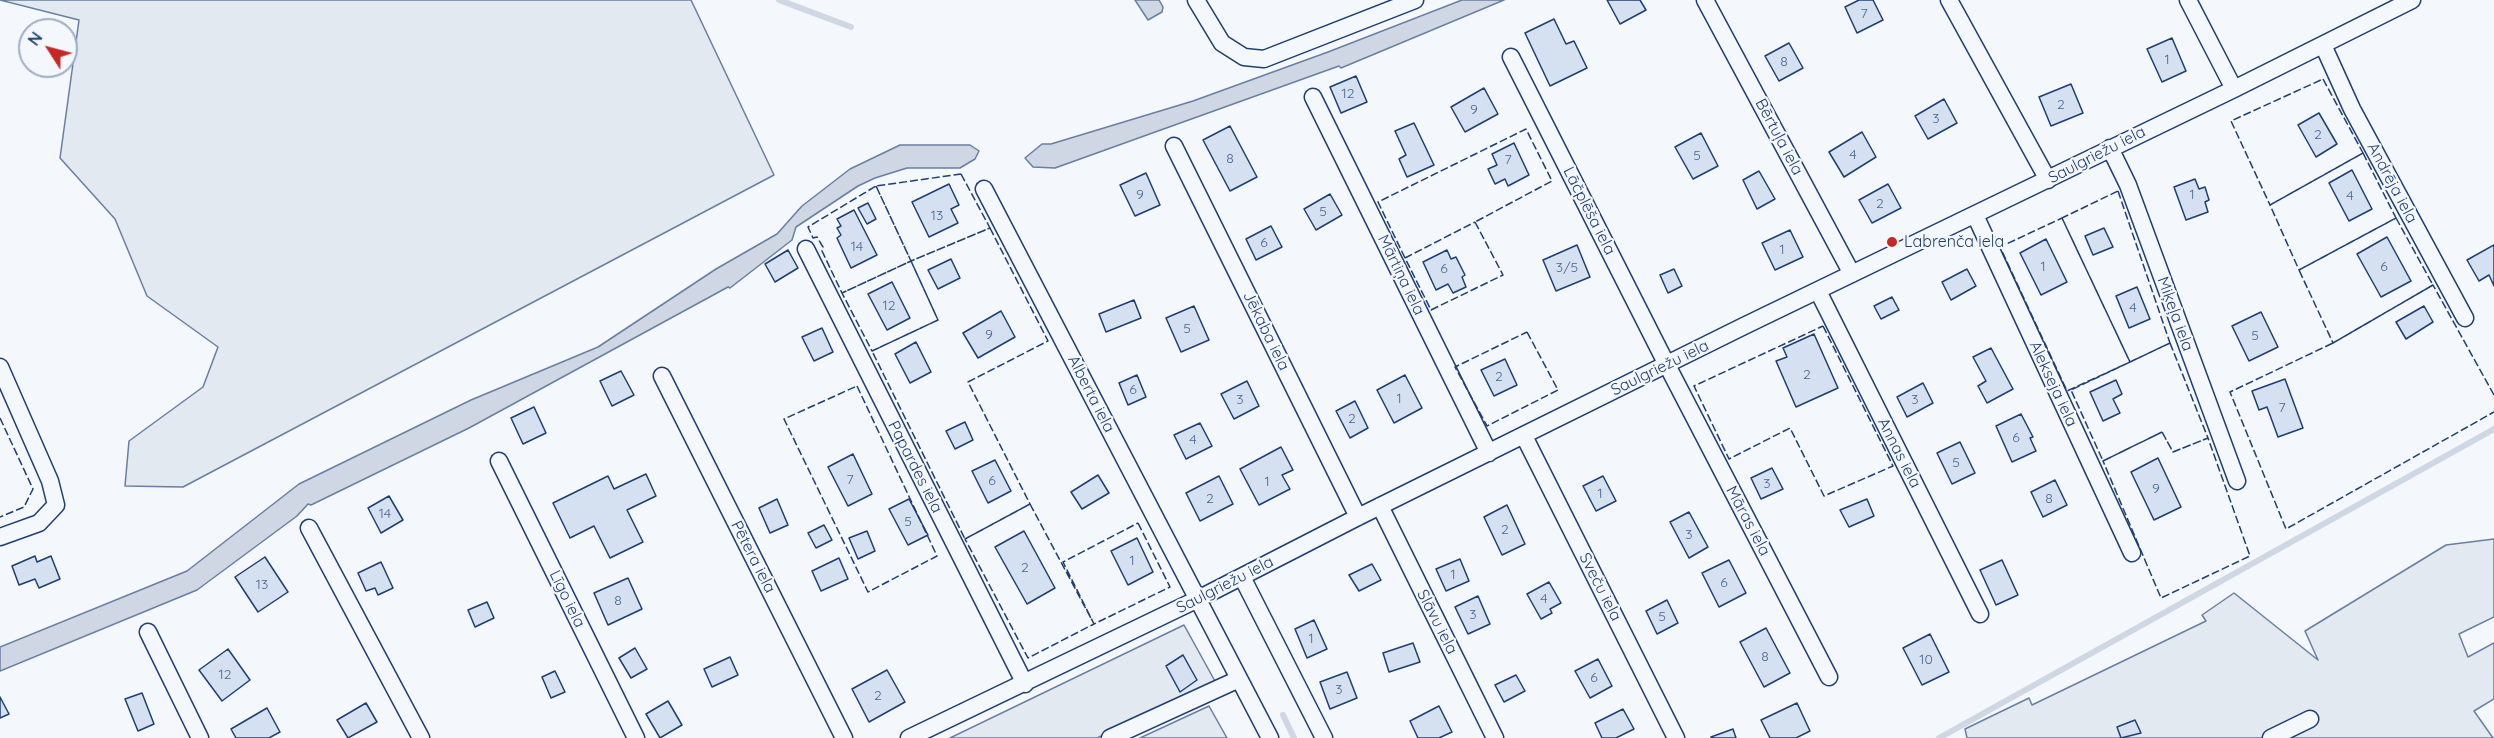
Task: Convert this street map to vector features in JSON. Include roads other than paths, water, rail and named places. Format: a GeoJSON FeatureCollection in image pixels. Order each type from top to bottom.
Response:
{"type":"FeatureCollection","features":[{"type":"Feature","properties":{"kind":"street"},"geometry":{"type":"LineString","coordinates":[[1196,0],[1222,43],[1244,57],[1264,59],[1411,1]]}},
{"type":"Feature","properties":{"kind":"street","name":"Bērtuļa iela"},"geometry":{"type":"LineString","coordinates":[[1705,0],[1852,274]]}},
{"type":"Feature","properties":{"kind":"street"},"geometry":{"type":"LineString","coordinates":[[1949,0],[2048,180]]}},
{"type":"Feature","properties":{"kind":"street"},"geometry":{"type":"LineString","coordinates":[[2188,0],[2234,89]]}},
{"type":"Feature","properties":{"kind":"street","name":"Saulgriežu iela"},"geometry":{"type":"LineString","coordinates":[[909,738],[1025,684],[1380,506],[2412,0]]}},
{"type":"Feature","properties":{"kind":"street","name":"Andrēja iela"},"geometry":{"type":"LineString","coordinates":[[2323,45],[2352,109],[2465,318]]}},
{"type":"Feature","properties":{"kind":"street","name":"Lāčplēša iela"},"geometry":{"type":"LineString","coordinates":[[1511,57],[1667,365]]}},
{"type":"Feature","properties":{"kind":"street","name":"Mārtiņa iela"},"geometry":{"type":"LineString","coordinates":[[1313,97],[1489,453]]}},
{"type":"Feature","properties":{"kind":"street","name":"Jēkaba iela"},"geometry":{"type":"LineString","coordinates":[[1174,146],[1358,517]]}},
{"type":"Feature","properties":{"kind":"street","name":"Miķeļa iela"},"geometry":{"type":"LineString","coordinates":[[2110,148],[2128,185],[2237,481]]}},
{"type":"Feature","properties":{"kind":"street","name":"Alberta iela"},"geometry":{"type":"LineString","coordinates":[[984,189],[1270,738]]}},
{"type":"Feature","properties":{"kind":"street","name":"Alekseja iela"},"geometry":{"type":"LineString","coordinates":[[1975,215],[2132,553]]}},
{"type":"Feature","properties":{"kind":"street","name":"Papardes iela"},"geometry":{"type":"LineString","coordinates":[[806,249],[1025,684]]}},
{"type":"Feature","properties":{"kind":"street","name":"Annas iela"},"geometry":{"type":"LineString","coordinates":[[1818,291],[1980,614]]}},
{"type":"Feature","properties":{"kind":"street","name":"Māras iela"},"geometry":{"type":"LineString","coordinates":[[1667,365],[1829,677]]}},
{"type":"Feature","properties":{"kind":"street"},"geometry":{"type":"LineString","coordinates":[[0,367],[50,481],[56,506],[39,524],[0,537]]}},
{"type":"Feature","properties":{"kind":"street","name":"Pētera iela"},"geometry":{"type":"LineString","coordinates":[[662,376],[844,738]]}},
{"type":"Feature","properties":{"kind":"street","name":"Sveču iela"},"geometry":{"type":"LineString","coordinates":[[1524,436],[1676,738]]}},
{"type":"Feature","properties":{"kind":"street","name":"Līgo iela"},"geometry":{"type":"LineString","coordinates":[[498,461],[636,738]]}},
{"type":"Feature","properties":{"kind":"street","name":"Slāvu iela"},"geometry":{"type":"LineString","coordinates":[[1380,506],[1495,738]]}},
{"type":"Feature","properties":{"kind":"street"},"geometry":{"type":"LineString","coordinates":[[309,528],[421,738]]}},
{"type":"Feature","properties":{"kind":"street"},"geometry":{"type":"LineString","coordinates":[[1242,577],[1324,738]]}},
{"type":"Feature","properties":{"kind":"street"},"geometry":{"type":"LineString","coordinates":[[148,632],[200,738]]}},
{"type":"Feature","properties":{"kind":"street"},"geometry":{"type":"LineString","coordinates":[[1110,738],[1239,679]]}},
{"type":"Feature","properties":{"kind":"street"},"geometry":{"type":"LineString","coordinates":[[2271,738],[2310,719]]}},
{"type":"Feature","properties":{"kind":"waterway"},"geometry":{"type":"LineString","coordinates":[[779,0],[851,27]]}},
{"type":"Feature","properties":{"kind":"waterway"},"geometry":{"type":"LineString","coordinates":[[1939,738],[2494,429]]}},
{"type":"Feature","properties":{"kind":"waterway"},"geometry":{"type":"LineString","coordinates":[[1283,715],[1294,738]]}},
{"type":"Feature","properties":{"kind":"place","name":"Labrenča iela"},"geometry":{"type":"Point","coordinates":[1892,242]}}]}
